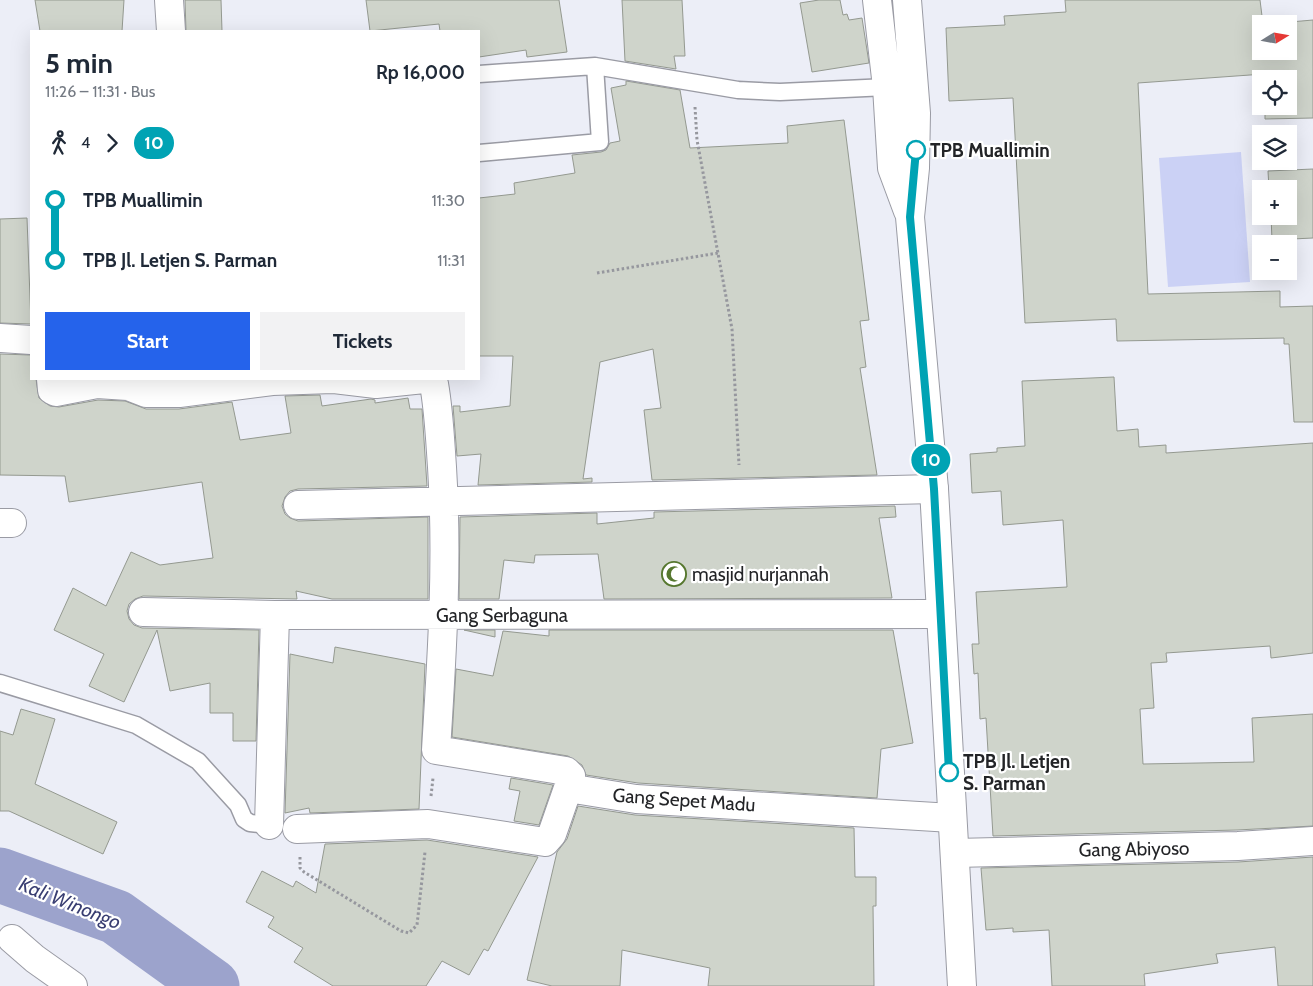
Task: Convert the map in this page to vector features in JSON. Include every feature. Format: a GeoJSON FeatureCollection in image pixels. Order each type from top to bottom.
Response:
{"type":"FeatureCollection","features":[{"type":"Feature","properties":{"kind":"street"},"geometry":{"type":"LineString","coordinates":[[169,0],[171,30]]}},
{"type":"Feature","properties":{"kind":"street"},"geometry":{"type":"LineString","coordinates":[[877,0],[887,87],[892,168],[910,217]]}},
{"type":"Feature","properties":{"kind":"street"},"geometry":{"type":"LineString","coordinates":[[907,0],[916,113],[916,168],[910,217],[934,489],[962,986]]}},
{"type":"Feature","properties":{"kind":"street"},"geometry":{"type":"LineString","coordinates":[[0,338],[30,340]]}},
{"type":"Feature","properties":{"kind":"street"},"geometry":{"type":"LineString","coordinates":[[51,380],[52,390],[56,392],[97,384],[128,386],[146,393],[189,385],[303,380]]}},
{"type":"Feature","properties":{"kind":"street"},"geometry":{"type":"LineString","coordinates":[[342,380],[376,384],[414,380]]}},
{"type":"Feature","properties":{"kind":"street"},"geometry":{"type":"LineString","coordinates":[[297,829],[428,824],[545,842],[552,834],[568,788],[571,776],[566,771],[436,750],[444,615],[444,502],[438,407],[434,384],[426,380]]}},
{"type":"Feature","properties":{"kind":"street"},"geometry":{"type":"LineString","coordinates":[[298,505],[934,489]]}},
{"type":"Feature","properties":{"kind":"street","name":"Gang Serbaguna"},"geometry":{"type":"LineString","coordinates":[[143,612],[275,615],[941,614]]}},
{"type":"Feature","properties":{"kind":"street"},"geometry":{"type":"LineString","coordinates":[[262,825],[275,615]]}},
{"type":"Feature","properties":{"kind":"street","name":"Gang Sepet Madu"},"geometry":{"type":"LineString","coordinates":[[568,788],[636,799],[952,818]]}},
{"type":"Feature","properties":{"kind":"street","name":"Gang Abiyoso"},"geometry":{"type":"LineString","coordinates":[[955,853],[1238,846],[1313,842]]}},
{"type":"Feature","properties":{"kind":"street"},"geometry":{"type":"LineString","coordinates":[[12,939],[35,959],[73,986]]}},
{"type":"Feature","properties":{"kind":"lane"},"geometry":{"type":"LineString","coordinates":[[480,74],[595,66],[738,90],[780,92],[887,87]]}},
{"type":"Feature","properties":{"kind":"lane"},"geometry":{"type":"LineString","coordinates":[[480,153],[600,142],[595,66]]}},
{"type":"Feature","properties":{"kind":"lane"},"geometry":{"type":"LineString","coordinates":[[0,682],[136,725],[198,761],[233,798],[244,819],[262,825]]}},
{"type":"Feature","properties":{"kind":"path"},"geometry":{"type":"LineString","coordinates":[[693,81],[697,140],[732,328],[739,494]]}},
{"type":"Feature","properties":{"kind":"path"},"geometry":{"type":"LineString","coordinates":[[597,273],[718,252]]}},
{"type":"Feature","properties":{"kind":"path"},"geometry":{"type":"LineString","coordinates":[[297,829],[302,833],[304,839],[303,852],[298,861],[300,868],[304,872],[409,933],[417,925],[436,750]]}},
{"type":"Feature","properties":{"kind":"shaded area"},"geometry":{"type":"Polygon","coordinates":[[[1241,152],[1250,282],[1168,287],[1159,158],[1241,152]]]}},
{"type":"Feature","properties":{"kind":"building"},"geometry":{"type":"Polygon","coordinates":[[[35,0],[124,0],[122,30],[40,30],[35,0]]]}},
{"type":"Feature","properties":{"kind":"building"},"geometry":{"type":"Polygon","coordinates":[[[185,0],[221,0],[222,30],[186,30],[185,0]]]}},
{"type":"Feature","properties":{"kind":"building"},"geometry":{"type":"Polygon","coordinates":[[[366,0],[559,0],[567,52],[527,57],[526,50],[480,57],[480,30],[440,30],[439,24],[370,30],[366,0]]]}},
{"type":"Feature","properties":{"kind":"building"},"geometry":{"type":"Polygon","coordinates":[[[622,0],[682,0],[685,56],[674,56],[676,69],[625,61],[622,0]]]}},
{"type":"Feature","properties":{"kind":"building"},"geometry":{"type":"Polygon","coordinates":[[[819,0],[840,0],[843,15],[847,14],[849,20],[862,18],[869,63],[812,72],[800,3],[819,0]]]}},
{"type":"Feature","properties":{"kind":"building"},"geometry":{"type":"Polygon","coordinates":[[[1065,0],[1260,0],[1262,15],[1252,15],[1252,60],[1298,60],[1298,21],[1313,20],[1313,118],[1265,119],[1265,115],[1297,115],[1297,70],[1252,70],[1252,75],[1138,83],[1148,294],[1280,291],[1280,307],[1313,306],[1313,422],[1294,422],[1289,344],[1284,344],[1284,338],[1117,341],[1116,319],[1025,323],[1013,98],[949,101],[946,28],[1005,25],[1004,16],[1066,12],[1065,0]]]}},
{"type":"Feature","properties":{"kind":"building"},"geometry":{"type":"Polygon","coordinates":[[[626,81],[680,90],[690,148],[788,143],[787,126],[844,120],[869,320],[860,321],[866,367],[860,368],[877,475],[652,480],[644,410],[661,408],[653,349],[600,362],[583,479],[592,478],[592,482],[478,485],[481,454],[457,456],[453,406],[460,406],[460,412],[510,406],[513,356],[480,356],[480,198],[515,194],[514,183],[575,173],[572,155],[601,152],[606,150],[610,143],[620,141],[611,88],[626,85],[626,81]]]}},
{"type":"Feature","properties":{"kind":"building"},"geometry":{"type":"Polygon","coordinates":[[[1313,169],[1313,238],[1297,239],[1297,235],[1272,235],[1271,225],[1297,225],[1297,180],[1268,180],[1268,171],[1313,169]]]}},
{"type":"Feature","properties":{"kind":"building"},"geometry":{"type":"Polygon","coordinates":[[[27,218],[30,324],[0,323],[0,219],[27,218]]]}},
{"type":"Feature","properties":{"kind":"building"},"geometry":{"type":"Polygon","coordinates":[[[0,354],[30,355],[30,380],[36,380],[39,398],[50,406],[59,407],[98,400],[125,401],[146,409],[179,409],[232,402],[240,440],[291,433],[285,396],[320,395],[322,406],[371,399],[375,400],[375,403],[408,398],[410,409],[422,409],[427,486],[298,489],[290,491],[285,497],[282,506],[285,514],[298,521],[428,517],[428,599],[332,599],[296,591],[297,599],[143,596],[135,599],[129,604],[127,611],[129,619],[134,625],[142,628],[259,630],[256,741],[233,741],[233,713],[210,713],[210,683],[170,691],[157,630],[124,702],[89,686],[104,654],[54,630],[73,588],[106,606],[131,552],[160,565],[213,558],[202,482],[69,502],[65,476],[0,475],[0,354]]]}},
{"type":"Feature","properties":{"kind":"building"},"geometry":{"type":"Polygon","coordinates":[[[1114,377],[1117,431],[1138,429],[1139,447],[1166,445],[1166,453],[1313,443],[1313,653],[1271,658],[1270,646],[1166,653],[1167,662],[1151,663],[1154,708],[1140,709],[1143,764],[1254,762],[1252,718],[1313,714],[1313,826],[1237,830],[993,836],[986,718],[980,719],[978,673],[974,674],[972,644],[979,644],[976,592],[1067,587],[1063,520],[1003,525],[1001,491],[972,493],[970,454],[997,452],[997,448],[1025,446],[1022,381],[1114,377]]]}},
{"type":"Feature","properties":{"kind":"building"},"geometry":{"type":"Polygon","coordinates":[[[895,506],[896,517],[879,518],[892,598],[604,599],[598,554],[535,555],[534,563],[504,560],[499,599],[459,599],[460,517],[597,513],[597,524],[654,518],[654,512],[895,506]]]}},
{"type":"Feature","properties":{"kind":"building"},"geometry":{"type":"Polygon","coordinates":[[[464,630],[495,630],[495,637],[464,630]]]}},
{"type":"Feature","properties":{"kind":"building"},"geometry":{"type":"Polygon","coordinates":[[[549,630],[893,630],[913,743],[881,749],[877,798],[638,783],[586,775],[582,765],[568,756],[452,737],[456,669],[493,676],[503,631],[549,636],[549,630]]]}},
{"type":"Feature","properties":{"kind":"building"},"geometry":{"type":"Polygon","coordinates":[[[335,647],[425,664],[419,809],[310,813],[309,808],[285,813],[290,654],[333,663],[335,647]]]}},
{"type":"Feature","properties":{"kind":"building"},"geometry":{"type":"Polygon","coordinates":[[[21,709],[55,719],[35,784],[117,822],[103,854],[9,811],[0,811],[0,731],[13,735],[21,709]]]}},
{"type":"Feature","properties":{"kind":"building"},"geometry":{"type":"Polygon","coordinates":[[[511,778],[553,785],[539,825],[514,821],[520,791],[509,789],[511,778]]]}},
{"type":"Feature","properties":{"kind":"building"},"geometry":{"type":"Polygon","coordinates":[[[578,806],[635,815],[854,828],[855,877],[876,877],[876,906],[873,906],[874,986],[708,986],[710,968],[622,950],[620,986],[552,986],[527,980],[557,852],[567,839],[578,806]]]}},
{"type":"Feature","properties":{"kind":"building"},"geometry":{"type":"Polygon","coordinates":[[[427,840],[538,857],[488,951],[484,949],[469,975],[442,961],[426,986],[333,986],[294,962],[303,948],[268,927],[274,917],[246,902],[262,871],[293,887],[296,881],[316,893],[325,844],[427,840]]]}},
{"type":"Feature","properties":{"kind":"building"},"geometry":{"type":"Polygon","coordinates":[[[1313,857],[1313,986],[1278,986],[1275,947],[1216,954],[1218,963],[1144,974],[1145,986],[1052,986],[1049,930],[1013,932],[1013,928],[986,930],[981,868],[1238,862],[1313,857]]]}},
{"type":"Feature","properties":{"kind":"waterway","name":"Kali Winongo"},"geometry":{"type":"LineString","coordinates":[[0,875],[116,917],[212,986]]}},
{"type":"Feature","properties":{"kind":"bus line","name":"10"},"geometry":{"type":"LineString","coordinates":[[916,150],[916,168],[910,217],[934,489],[949,772]]}},
{"type":"Feature","properties":{"kind":"place","name":"TPB Muallimin"},"geometry":{"type":"Point","coordinates":[916,150]}},
{"type":"Feature","properties":{"kind":"place","name":"masjid nurjannah"},"geometry":{"type":"Point","coordinates":[674,574]}},
{"type":"Feature","properties":{"kind":"place","name":"TPB Jl. Letjen S. Parman"},"geometry":{"type":"Point","coordinates":[949,772]}}]}
